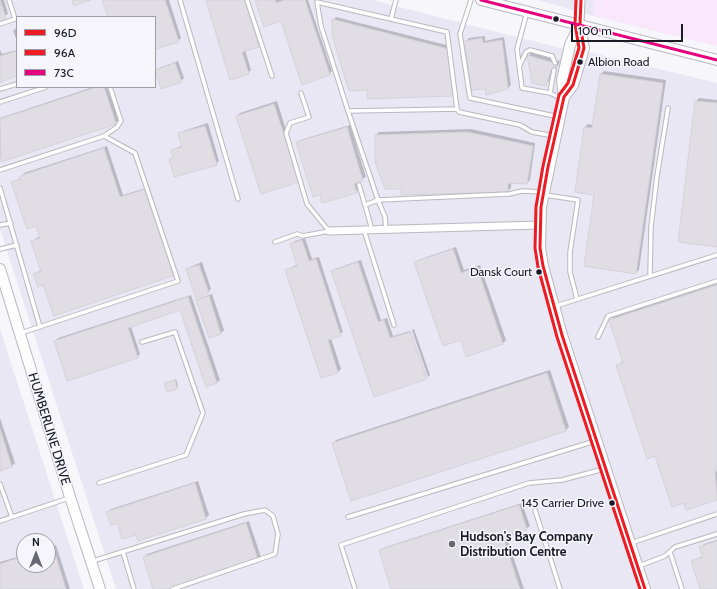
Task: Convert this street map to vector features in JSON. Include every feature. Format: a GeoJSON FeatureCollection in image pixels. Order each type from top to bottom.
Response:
{"type":"FeatureCollection","features":[{"type":"Feature","properties":{"kind":"street"},"geometry":{"type":"LineString","coordinates":[[481,0],[717,60]]}},
{"type":"Feature","properties":{"kind":"street"},"geometry":{"type":"LineString","coordinates":[[581,0],[580,24],[584,48],[573,85],[564,98],[543,194],[539,225],[543,266],[554,307],[596,441],[645,589]]}},
{"type":"Feature","properties":{"kind":"street"},"geometry":{"type":"LineString","coordinates":[[329,231],[539,225]]}},
{"type":"Feature","properties":{"kind":"street","name":"HUMBERLINE DRIVE"},"geometry":{"type":"LineString","coordinates":[[0,269],[4,294],[20,333],[100,589]]}},
{"type":"Feature","properties":{"kind":"lane"},"geometry":{"type":"LineString","coordinates":[[0,24],[16,19],[10,0]]}},
{"type":"Feature","properties":{"kind":"lane"},"geometry":{"type":"LineString","coordinates":[[180,0],[238,199]]}},
{"type":"Feature","properties":{"kind":"lane"},"geometry":{"type":"LineString","coordinates":[[247,0],[272,76]]}},
{"type":"Feature","properties":{"kind":"lane"},"geometry":{"type":"LineString","coordinates":[[391,20],[396,0]]}},
{"type":"Feature","properties":{"kind":"lane"},"geometry":{"type":"LineString","coordinates":[[471,0],[460,34],[470,98],[560,117]]}},
{"type":"Feature","properties":{"kind":"lane"},"geometry":{"type":"LineString","coordinates":[[386,230],[385,217],[348,112],[321,26],[317,2],[447,32],[457,109]]}},
{"type":"Feature","properties":{"kind":"lane"},"geometry":{"type":"LineString","coordinates":[[528,11],[517,49],[522,88],[550,93],[564,98]]}},
{"type":"Feature","properties":{"kind":"lane"},"geometry":{"type":"LineString","coordinates":[[519,66],[526,52],[530,50],[552,56],[555,63]]}},
{"type":"Feature","properties":{"kind":"lane"},"geometry":{"type":"LineString","coordinates":[[550,93],[554,70]]}},
{"type":"Feature","properties":{"kind":"lane"},"geometry":{"type":"LineString","coordinates":[[0,89],[16,84]]}},
{"type":"Feature","properties":{"kind":"lane"},"geometry":{"type":"LineString","coordinates":[[0,102],[43,88]]}},
{"type":"Feature","properties":{"kind":"lane"},"geometry":{"type":"LineString","coordinates":[[0,170],[104,136],[117,127],[121,121],[110,88]]}},
{"type":"Feature","properties":{"kind":"lane"},"geometry":{"type":"LineString","coordinates":[[275,242],[297,234],[303,236],[329,231],[307,204],[286,133],[290,123],[309,117],[301,93]]}},
{"type":"Feature","properties":{"kind":"lane"},"geometry":{"type":"LineString","coordinates":[[650,276],[651,227],[657,176],[668,108]]}},
{"type":"Feature","properties":{"kind":"lane"},"geometry":{"type":"LineString","coordinates":[[348,112],[457,109],[459,112],[520,125],[532,132],[555,136]]}},
{"type":"Feature","properties":{"kind":"lane"},"geometry":{"type":"LineString","coordinates":[[20,333],[178,281],[135,153],[104,136]]}},
{"type":"Feature","properties":{"kind":"lane"},"geometry":{"type":"LineString","coordinates":[[360,186],[372,230]]}},
{"type":"Feature","properties":{"kind":"lane"},"geometry":{"type":"LineString","coordinates":[[0,188],[40,327]]}},
{"type":"Feature","properties":{"kind":"lane"},"geometry":{"type":"LineString","coordinates":[[365,205],[378,200],[509,194],[522,191],[578,200],[570,252],[570,272],[577,299]]}},
{"type":"Feature","properties":{"kind":"lane"},"geometry":{"type":"LineString","coordinates":[[0,225],[11,223]]}},
{"type":"Feature","properties":{"kind":"lane"},"geometry":{"type":"LineString","coordinates":[[364,230],[394,325]]}},
{"type":"Feature","properties":{"kind":"lane"},"geometry":{"type":"LineString","coordinates":[[0,249],[17,245]]}},
{"type":"Feature","properties":{"kind":"lane"},"geometry":{"type":"LineString","coordinates":[[554,307],[717,255]]}},
{"type":"Feature","properties":{"kind":"lane"},"geometry":{"type":"LineString","coordinates":[[598,337],[608,316],[717,281]]}},
{"type":"Feature","properties":{"kind":"lane"},"geometry":{"type":"LineString","coordinates":[[99,483],[186,455],[203,413],[175,332],[142,342]]}},
{"type":"Feature","properties":{"kind":"lane"},"geometry":{"type":"LineString","coordinates":[[348,517],[596,441]]}},
{"type":"Feature","properties":{"kind":"lane"},"geometry":{"type":"LineString","coordinates":[[355,589],[341,545],[529,483],[562,480],[605,469]]}},
{"type":"Feature","properties":{"kind":"lane"},"geometry":{"type":"LineString","coordinates":[[0,484],[12,517]]}},
{"type":"Feature","properties":{"kind":"lane"},"geometry":{"type":"LineString","coordinates":[[0,521],[70,497]]}},
{"type":"Feature","properties":{"kind":"lane"},"geometry":{"type":"LineString","coordinates":[[91,562],[244,514],[265,510],[273,516],[278,534],[275,554],[173,589]]}},
{"type":"Feature","properties":{"kind":"lane"},"geometry":{"type":"LineString","coordinates":[[535,510],[560,589]]}},
{"type":"Feature","properties":{"kind":"lane"},"geometry":{"type":"LineString","coordinates":[[630,543],[717,514]]}},
{"type":"Feature","properties":{"kind":"lane"},"geometry":{"type":"LineString","coordinates":[[637,566],[665,556],[676,547],[717,534]]}},
{"type":"Feature","properties":{"kind":"lane"},"geometry":{"type":"LineString","coordinates":[[123,552],[134,589]]}},
{"type":"Feature","properties":{"kind":"lane"},"geometry":{"type":"LineString","coordinates":[[670,552],[682,589]]}},
{"type":"Feature","properties":{"kind":"shaded area"},"geometry":{"type":"Polygon","coordinates":[[[0,0],[372,0],[564,49],[593,53],[717,83],[717,589],[116,589],[0,229],[0,0]]]}},
{"type":"Feature","properties":{"kind":"shaded area"},"geometry":{"type":"Polygon","coordinates":[[[538,0],[594,0],[593,16],[538,0]]]}},
{"type":"Feature","properties":{"kind":"shaded area"},"geometry":{"type":"Polygon","coordinates":[[[594,0],[717,0],[717,46],[593,16],[594,0]]]}},
{"type":"Feature","properties":{"kind":"shaded area"},"geometry":{"type":"Polygon","coordinates":[[[0,329],[84,589],[0,589],[0,329]]]}},
{"type":"Feature","properties":{"kind":"building"},"geometry":{"type":"Polygon","coordinates":[[[0,0],[6,18],[0,19],[0,0]]]}},
{"type":"Feature","properties":{"kind":"building"},"geometry":{"type":"Polygon","coordinates":[[[72,0],[91,0],[74,6],[72,0]]]}},
{"type":"Feature","properties":{"kind":"building"},"geometry":{"type":"Polygon","coordinates":[[[102,0],[165,0],[179,42],[156,49],[156,16],[108,16],[102,0]]]}},
{"type":"Feature","properties":{"kind":"building"},"geometry":{"type":"Polygon","coordinates":[[[206,0],[245,0],[259,47],[242,52],[249,74],[230,80],[206,0]]]}},
{"type":"Feature","properties":{"kind":"building"},"geometry":{"type":"Polygon","coordinates":[[[255,0],[275,0],[276,3],[285,0],[305,0],[330,75],[302,85],[281,21],[264,27],[255,0]]]}},
{"type":"Feature","properties":{"kind":"building"},"geometry":{"type":"Polygon","coordinates":[[[332,19],[448,49],[453,96],[367,99],[367,90],[349,91],[332,35],[332,19]]]}},
{"type":"Feature","properties":{"kind":"building"},"geometry":{"type":"Polygon","coordinates":[[[482,38],[483,43],[502,40],[508,89],[486,95],[485,89],[471,90],[465,41],[482,38]]]}},
{"type":"Feature","properties":{"kind":"building"},"geometry":{"type":"Polygon","coordinates":[[[16,51],[16,75],[0,83],[0,56],[16,51]]]}},
{"type":"Feature","properties":{"kind":"building"},"geometry":{"type":"Polygon","coordinates":[[[527,55],[557,64],[556,71],[551,70],[546,86],[532,83],[527,55]]]}},
{"type":"Feature","properties":{"kind":"building"},"geometry":{"type":"Polygon","coordinates":[[[175,63],[182,82],[161,89],[156,70],[175,63]]]}},
{"type":"Feature","properties":{"kind":"building"},"geometry":{"type":"Polygon","coordinates":[[[600,74],[663,83],[636,274],[584,266],[594,195],[575,192],[584,127],[592,128],[600,74]]]}},
{"type":"Feature","properties":{"kind":"building"},"geometry":{"type":"Polygon","coordinates":[[[94,88],[104,88],[116,124],[1,162],[0,119],[94,88]]]}},
{"type":"Feature","properties":{"kind":"building"},"geometry":{"type":"Polygon","coordinates":[[[695,101],[717,103],[717,247],[678,242],[695,101]]]}},
{"type":"Feature","properties":{"kind":"building"},"geometry":{"type":"Polygon","coordinates":[[[274,104],[299,182],[261,194],[236,116],[274,104]]]}},
{"type":"Feature","properties":{"kind":"building"},"geometry":{"type":"Polygon","coordinates":[[[205,126],[217,165],[174,177],[169,159],[173,157],[171,150],[182,147],[178,133],[205,126]]]}},
{"type":"Feature","properties":{"kind":"building"},"geometry":{"type":"Polygon","coordinates":[[[347,127],[363,181],[354,184],[357,193],[322,203],[320,195],[313,197],[296,142],[347,127]]]}},
{"type":"Feature","properties":{"kind":"building"},"geometry":{"type":"Polygon","coordinates":[[[467,132],[533,146],[527,184],[508,183],[508,192],[401,195],[401,189],[385,189],[375,162],[375,135],[467,132]]]}},
{"type":"Feature","properties":{"kind":"building"},"geometry":{"type":"Polygon","coordinates":[[[104,148],[120,197],[146,189],[175,275],[54,316],[43,285],[38,287],[33,274],[41,272],[31,241],[40,238],[36,226],[27,229],[11,182],[21,179],[20,176],[104,148]]]}},
{"type":"Feature","properties":{"kind":"building"},"geometry":{"type":"Polygon","coordinates":[[[302,240],[309,261],[316,259],[341,336],[328,340],[338,373],[321,378],[285,270],[297,266],[290,244],[302,240]]]}},
{"type":"Feature","properties":{"kind":"building"},"geometry":{"type":"Polygon","coordinates":[[[453,249],[461,273],[477,267],[503,344],[466,357],[461,340],[443,346],[414,262],[453,249]]]}},
{"type":"Feature","properties":{"kind":"building"},"geometry":{"type":"Polygon","coordinates":[[[358,262],[378,322],[384,320],[390,338],[411,332],[427,379],[374,397],[331,271],[358,262]]]}},
{"type":"Feature","properties":{"kind":"building"},"geometry":{"type":"Polygon","coordinates":[[[199,265],[209,293],[196,298],[186,269],[199,265]]]}},
{"type":"Feature","properties":{"kind":"building"},"geometry":{"type":"Polygon","coordinates":[[[717,285],[717,471],[715,471],[717,500],[686,510],[684,503],[672,507],[655,456],[647,459],[616,365],[623,363],[609,320],[717,285]]]}},
{"type":"Feature","properties":{"kind":"building"},"geometry":{"type":"Polygon","coordinates":[[[209,296],[221,334],[209,338],[196,300],[209,296]]]}},
{"type":"Feature","properties":{"kind":"building"},"geometry":{"type":"Polygon","coordinates":[[[188,297],[217,383],[206,387],[180,310],[128,328],[138,358],[67,381],[54,341],[188,297]]]}},
{"type":"Feature","properties":{"kind":"building"},"geometry":{"type":"Polygon","coordinates":[[[547,373],[566,431],[351,501],[332,443],[547,373]]]}},
{"type":"Feature","properties":{"kind":"building"},"geometry":{"type":"Polygon","coordinates":[[[175,380],[177,389],[167,392],[164,383],[175,380]]]}},
{"type":"Feature","properties":{"kind":"building"},"geometry":{"type":"Polygon","coordinates":[[[0,429],[12,467],[0,471],[0,429]]]}},
{"type":"Feature","properties":{"kind":"building"},"geometry":{"type":"Polygon","coordinates":[[[195,483],[206,519],[138,541],[136,535],[122,539],[117,523],[111,525],[106,512],[195,483]]]}},
{"type":"Feature","properties":{"kind":"building","name":"Hudson's Bay Company Distribution Centre"},"geometry":{"type":"Polygon","coordinates":[[[519,505],[527,530],[503,537],[520,589],[391,589],[379,550],[519,505]]]}},
{"type":"Feature","properties":{"kind":"building"},"geometry":{"type":"Polygon","coordinates":[[[246,523],[258,560],[170,589],[153,589],[143,557],[246,523]]]}},
{"type":"Feature","properties":{"kind":"building"},"geometry":{"type":"Polygon","coordinates":[[[717,541],[717,589],[700,589],[691,561],[703,557],[699,547],[717,541]]]}},
{"type":"Feature","properties":{"kind":"building"},"geometry":{"type":"Polygon","coordinates":[[[56,557],[66,589],[0,589],[0,564],[16,559],[16,573],[56,573],[56,557]]]}},
{"type":"Feature","properties":{"kind":"transit line","name":"73C"},"geometry":{"type":"LineString","coordinates":[[481,0],[717,60]]}},
{"type":"Feature","properties":{"kind":"transit line","name":"96A"},"geometry":{"type":"LineString","coordinates":[[576,0],[575,24],[579,48],[568,83],[559,95],[543,166],[536,207],[535,248],[538,267],[557,337],[640,589]]}},
{"type":"Feature","properties":{"kind":"transit line","name":"96D"},"geometry":{"type":"LineString","coordinates":[[581,0],[580,24],[584,48],[573,85],[564,97],[548,167],[541,207],[540,248],[543,266],[562,335],[645,589]]}},
{"type":"Feature","properties":{"kind":"place","name":"Albion Road"},"geometry":{"type":"Point","coordinates":[580,62]}},
{"type":"Feature","properties":{"kind":"place","name":"Dansk Court"},"geometry":{"type":"Point","coordinates":[539,272]}},
{"type":"Feature","properties":{"kind":"place","name":"145 Carrier Drive"},"geometry":{"type":"Point","coordinates":[612,503]}},
{"type":"Feature","properties":{"kind":"place","name":"Hudson's Bay Company Distribution Centre"},"geometry":{"type":"Point","coordinates":[452,544]}}]}
